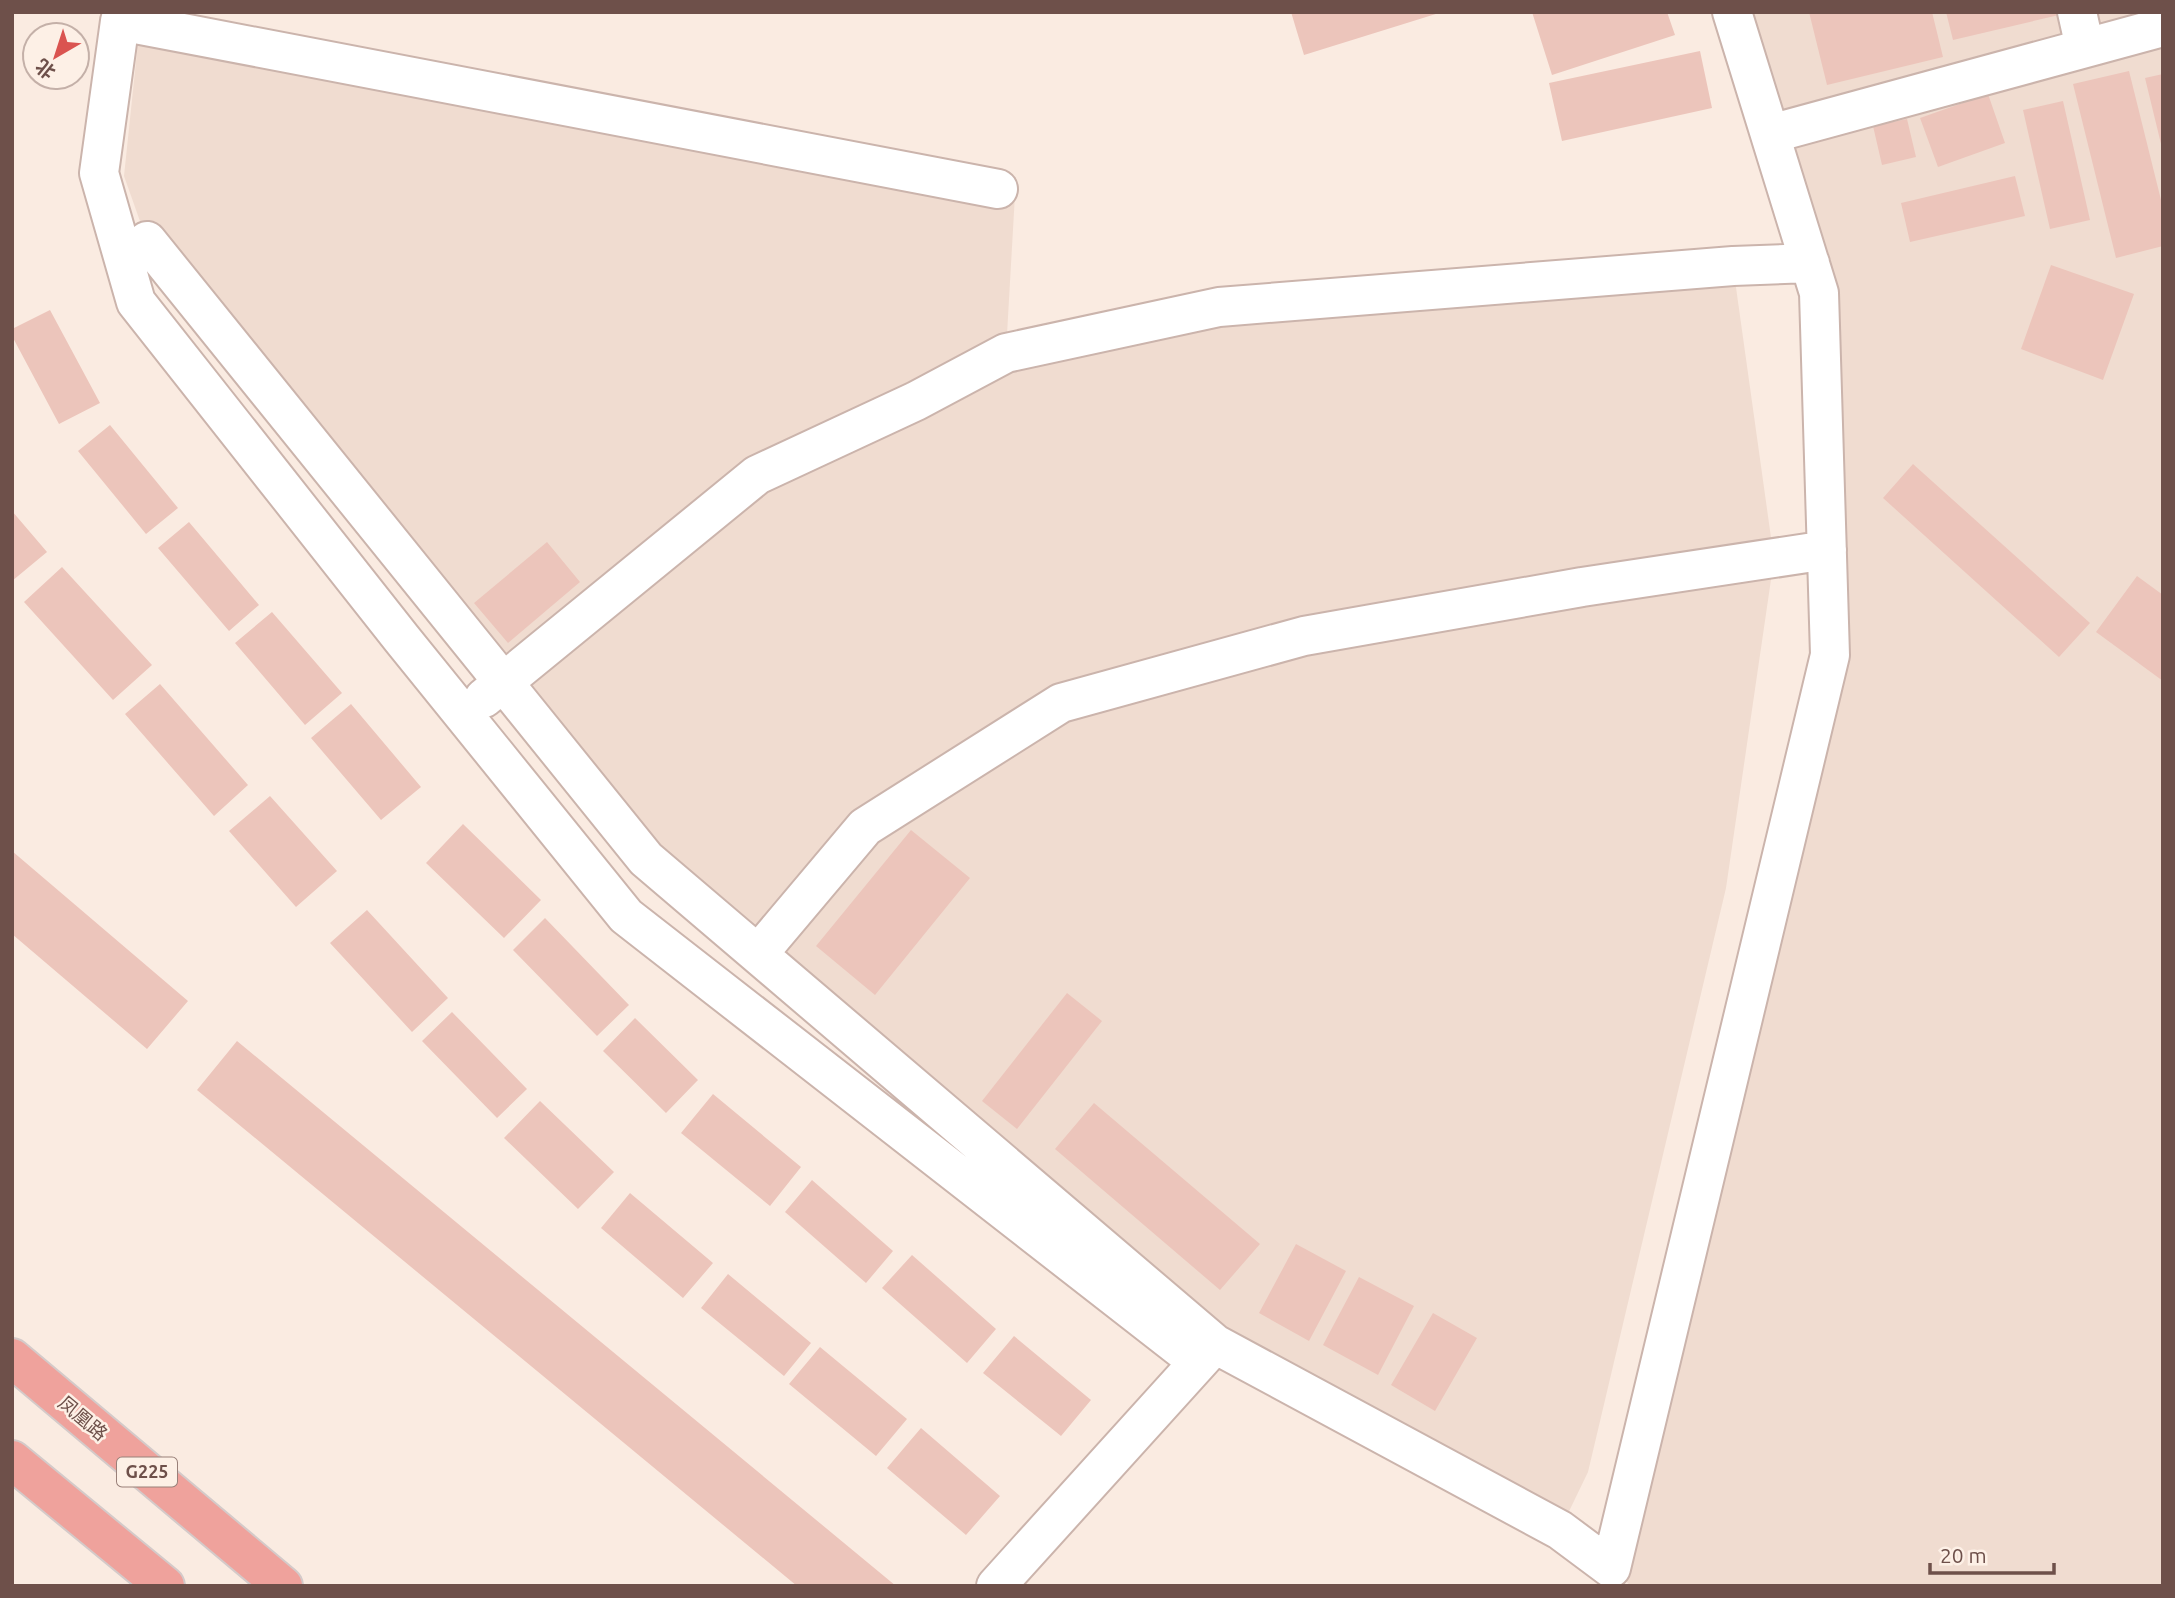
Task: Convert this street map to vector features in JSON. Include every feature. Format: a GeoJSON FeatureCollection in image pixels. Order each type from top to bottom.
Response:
{"type":"FeatureCollection","features":[{"type":"Feature","properties":{"kind":"highway","name":"凤凰路"},"geometry":{"type":"LineString","coordinates":[[12,1358],[277,1584]]}},
{"type":"Feature","properties":{"kind":"highway"},"geometry":{"type":"LineString","coordinates":[[12,1460],[165,1586]]}},
{"type":"Feature","properties":{"kind":"street"},"geometry":{"type":"LineString","coordinates":[[998,189],[120,21],[99,173],[136,302],[626,916],[1207,1353],[1560,1530],[1611,1569],[1830,656],[1819,293],[1732,12]]}},
{"type":"Feature","properties":{"kind":"street"},"geometry":{"type":"LineString","coordinates":[[1770,134],[2081,30],[2163,27]]}},
{"type":"Feature","properties":{"kind":"street"},"geometry":{"type":"LineString","coordinates":[[147,242],[646,859],[758,954],[1207,1353]]}},
{"type":"Feature","properties":{"kind":"street"},"geometry":{"type":"LineString","coordinates":[[464,714],[757,475],[916,401],[1006,353],[1219,307],[1733,266],[1810,263]]}},
{"type":"Feature","properties":{"kind":"street"},"geometry":{"type":"LineString","coordinates":[[758,954],[866,827],[1061,703],[1304,636],[1583,587],[1827,550]]}},
{"type":"Feature","properties":{"kind":"street"},"geometry":{"type":"LineString","coordinates":[[996,1586],[1207,1353]]}},
{"type":"Feature","properties":{"kind":"shaded area"},"geometry":{"type":"Polygon","coordinates":[[[1732,12],[2163,12],[2163,1586],[1631,1586],[1611,1568],[1827,670],[1819,293],[1732,12]]]}},
{"type":"Feature","properties":{"kind":"shaded area"},"geometry":{"type":"Polygon","coordinates":[[[141,14],[1016,177],[1006,352],[1219,307],[1733,266],[1774,559],[1726,888],[1588,1472],[1560,1530],[1215,1344],[646,859],[147,241],[124,176],[141,14]]]}},
{"type":"Feature","properties":{"kind":"building"},"geometry":{"type":"Polygon","coordinates":[[[1291,12],[1438,12],[1439,13],[1304,55],[1291,12]]]}},
{"type":"Feature","properties":{"kind":"building"},"geometry":{"type":"Polygon","coordinates":[[[1532,12],[1667,12],[1675,35],[1552,75],[1532,12]]]}},
{"type":"Feature","properties":{"kind":"building"},"geometry":{"type":"Polygon","coordinates":[[[1809,12],[1932,12],[1943,57],[1827,85],[1809,12]]]}},
{"type":"Feature","properties":{"kind":"building"},"geometry":{"type":"Polygon","coordinates":[[[1946,12],[2058,12],[2059,15],[1953,40],[1946,12]]]}},
{"type":"Feature","properties":{"kind":"building"},"geometry":{"type":"Polygon","coordinates":[[[1700,51],[1712,108],[1562,141],[1549,83],[1700,51]]]}},
{"type":"Feature","properties":{"kind":"building"},"geometry":{"type":"Polygon","coordinates":[[[2129,71],[2163,208],[2163,246],[2116,258],[2073,84],[2129,71]]]}},
{"type":"Feature","properties":{"kind":"building"},"geometry":{"type":"Polygon","coordinates":[[[2163,74],[2163,148],[2162,148],[2145,78],[2163,74]]]}},
{"type":"Feature","properties":{"kind":"building"},"geometry":{"type":"Polygon","coordinates":[[[1988,94],[2005,143],[1938,167],[1920,118],[1988,94]]]}},
{"type":"Feature","properties":{"kind":"building"},"geometry":{"type":"Polygon","coordinates":[[[2063,101],[2090,220],[2050,229],[2023,110],[2063,101]]]}},
{"type":"Feature","properties":{"kind":"building"},"geometry":{"type":"Polygon","coordinates":[[[1907,119],[1916,157],[1882,165],[1873,126],[1907,119]]]}},
{"type":"Feature","properties":{"kind":"building"},"geometry":{"type":"Polygon","coordinates":[[[2015,176],[2025,216],[1910,242],[1901,203],[2015,176]]]}},
{"type":"Feature","properties":{"kind":"building"},"geometry":{"type":"Polygon","coordinates":[[[2051,265],[2134,294],[2103,380],[2021,349],[2051,265]]]}},
{"type":"Feature","properties":{"kind":"building"},"geometry":{"type":"Polygon","coordinates":[[[50,310],[100,403],[59,424],[12,336],[12,329],[50,310]]]}},
{"type":"Feature","properties":{"kind":"building"},"geometry":{"type":"Polygon","coordinates":[[[110,425],[178,508],[146,534],[78,451],[110,425]]]}},
{"type":"Feature","properties":{"kind":"building"},"geometry":{"type":"Polygon","coordinates":[[[1913,464],[2090,623],[2059,657],[1883,498],[1913,464]]]}},
{"type":"Feature","properties":{"kind":"building"},"geometry":{"type":"Polygon","coordinates":[[[12,511],[47,552],[12,581],[12,511]]]}},
{"type":"Feature","properties":{"kind":"building"},"geometry":{"type":"Polygon","coordinates":[[[189,522],[259,605],[229,631],[158,548],[189,522]]]}},
{"type":"Feature","properties":{"kind":"building"},"geometry":{"type":"Polygon","coordinates":[[[547,542],[580,582],[508,643],[474,603],[547,542]]]}},
{"type":"Feature","properties":{"kind":"building"},"geometry":{"type":"Polygon","coordinates":[[[62,567],[152,665],[113,700],[24,602],[62,567]]]}},
{"type":"Feature","properties":{"kind":"building"},"geometry":{"type":"Polygon","coordinates":[[[2137,576],[2163,595],[2163,681],[2096,632],[2137,576]]]}},
{"type":"Feature","properties":{"kind":"building"},"geometry":{"type":"Polygon","coordinates":[[[272,612],[342,693],[305,725],[235,643],[272,612]]]}},
{"type":"Feature","properties":{"kind":"building"},"geometry":{"type":"Polygon","coordinates":[[[160,684],[248,785],[214,816],[125,714],[160,684]]]}},
{"type":"Feature","properties":{"kind":"building"},"geometry":{"type":"Polygon","coordinates":[[[351,704],[421,787],[381,820],[311,738],[351,704]]]}},
{"type":"Feature","properties":{"kind":"building"},"geometry":{"type":"Polygon","coordinates":[[[270,796],[337,871],[296,907],[229,831],[270,796]]]}},
{"type":"Feature","properties":{"kind":"building"},"geometry":{"type":"Polygon","coordinates":[[[463,824],[541,900],[504,938],[426,863],[463,824]]]}},
{"type":"Feature","properties":{"kind":"building"},"geometry":{"type":"Polygon","coordinates":[[[911,830],[970,878],[875,995],[816,946],[911,830]]]}},
{"type":"Feature","properties":{"kind":"building"},"geometry":{"type":"Polygon","coordinates":[[[12,851],[188,1001],[147,1049],[12,934],[12,851]]]}},
{"type":"Feature","properties":{"kind":"building"},"geometry":{"type":"Polygon","coordinates":[[[367,910],[448,998],[412,1032],[330,943],[367,910]]]}},
{"type":"Feature","properties":{"kind":"building"},"geometry":{"type":"Polygon","coordinates":[[[545,918],[629,1005],[597,1036],[513,950],[545,918]]]}},
{"type":"Feature","properties":{"kind":"building"},"geometry":{"type":"Polygon","coordinates":[[[1067,993],[1102,1021],[1017,1129],[982,1101],[1067,993]]]}},
{"type":"Feature","properties":{"kind":"building"},"geometry":{"type":"Polygon","coordinates":[[[452,1012],[527,1089],[497,1118],[422,1041],[452,1012]]]}},
{"type":"Feature","properties":{"kind":"building"},"geometry":{"type":"Polygon","coordinates":[[[635,1018],[698,1080],[666,1113],[603,1051],[635,1018]]]}},
{"type":"Feature","properties":{"kind":"building"},"geometry":{"type":"Polygon","coordinates":[[[237,1041],[896,1586],[797,1586],[197,1090],[237,1041]]]}},
{"type":"Feature","properties":{"kind":"building"},"geometry":{"type":"Polygon","coordinates":[[[713,1094],[801,1167],[770,1206],[681,1133],[713,1094]]]}},
{"type":"Feature","properties":{"kind":"building"},"geometry":{"type":"Polygon","coordinates":[[[540,1101],[614,1172],[578,1209],[504,1138],[540,1101]]]}},
{"type":"Feature","properties":{"kind":"building"},"geometry":{"type":"Polygon","coordinates":[[[1094,1103],[1260,1244],[1220,1290],[1055,1149],[1094,1103]]]}},
{"type":"Feature","properties":{"kind":"building"},"geometry":{"type":"Polygon","coordinates":[[[812,1180],[893,1251],[866,1283],[785,1212],[812,1180]]]}},
{"type":"Feature","properties":{"kind":"building"},"geometry":{"type":"Polygon","coordinates":[[[630,1193],[713,1263],[683,1298],[601,1228],[630,1193]]]}},
{"type":"Feature","properties":{"kind":"building"},"geometry":{"type":"Polygon","coordinates":[[[1296,1244],[1346,1271],[1309,1341],[1259,1313],[1296,1244]]]}},
{"type":"Feature","properties":{"kind":"building"},"geometry":{"type":"Polygon","coordinates":[[[912,1255],[996,1329],[967,1363],[882,1288],[912,1255]]]}},
{"type":"Feature","properties":{"kind":"building"},"geometry":{"type":"Polygon","coordinates":[[[728,1274],[811,1343],[784,1376],[701,1308],[728,1274]]]}},
{"type":"Feature","properties":{"kind":"building"},"geometry":{"type":"Polygon","coordinates":[[[1359,1277],[1414,1306],[1378,1375],[1323,1345],[1359,1277]]]}},
{"type":"Feature","properties":{"kind":"building"},"geometry":{"type":"Polygon","coordinates":[[[1433,1313],[1477,1338],[1435,1411],[1391,1385],[1433,1313]]]}},
{"type":"Feature","properties":{"kind":"building"},"geometry":{"type":"Polygon","coordinates":[[[1014,1336],[1091,1400],[1061,1436],[983,1373],[1014,1336]]]}},
{"type":"Feature","properties":{"kind":"building"},"geometry":{"type":"Polygon","coordinates":[[[820,1347],[907,1419],[876,1456],[789,1384],[820,1347]]]}},
{"type":"Feature","properties":{"kind":"building"},"geometry":{"type":"Polygon","coordinates":[[[921,1428],[1000,1496],[966,1535],[887,1468],[921,1428]]]}}]}
